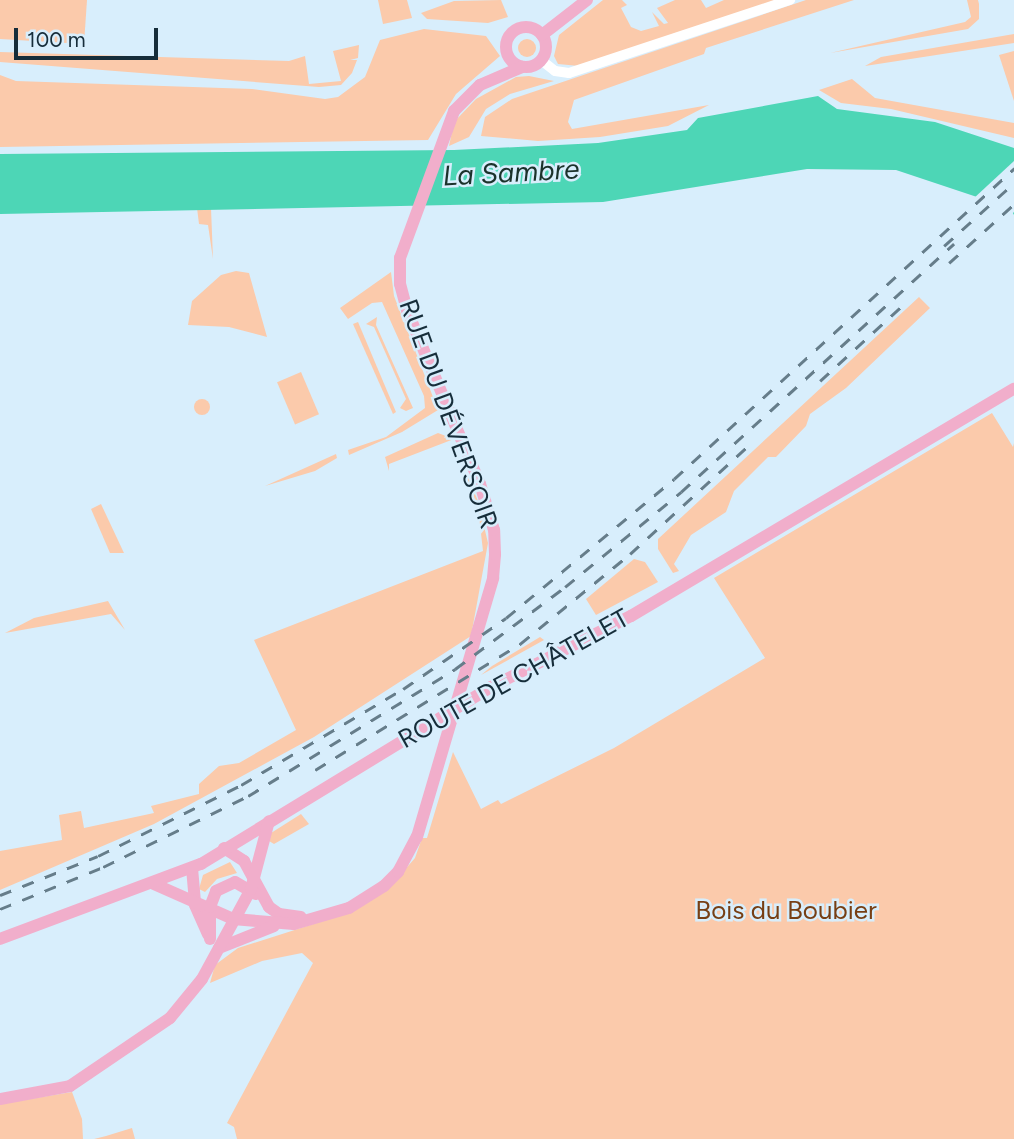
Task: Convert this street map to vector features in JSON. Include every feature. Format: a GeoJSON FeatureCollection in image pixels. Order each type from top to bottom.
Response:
{"type":"FeatureCollection","features":[{"type":"Feature","properties":{"kind":"main road"},"geometry":{"type":"LineString","coordinates":[[542,35],[587,0]]}},
{"type":"Feature","properties":{"kind":"main road"},"geometry":{"type":"LineString","coordinates":[[526,28],[542,35],[546,49],[541,60],[522,67],[509,56],[507,44],[514,32],[526,28]]}},
{"type":"Feature","properties":{"kind":"main road","name":"RUE DU DÉVERSOIR"},"geometry":{"type":"LineString","coordinates":[[496,76],[509,56]]}},
{"type":"Feature","properties":{"kind":"main road","name":"RUE DU DÉVERSOIR"},"geometry":{"type":"LineString","coordinates":[[154,884],[195,905],[210,907],[233,919],[275,925],[349,908],[398,872],[417,837],[494,578],[494,530],[471,465],[407,310],[400,284],[406,236],[441,139],[467,96],[496,76],[522,67]]}},
{"type":"Feature","properties":{"kind":"main road","name":"ROUTE DE CHÂTELET"},"geometry":{"type":"LineString","coordinates":[[0,939],[192,869],[491,687],[631,616],[1014,389]]}},
{"type":"Feature","properties":{"kind":"main road"},"geometry":{"type":"LineString","coordinates":[[0,1099],[70,1086],[117,1057],[170,1018],[190,997],[210,962],[215,943],[254,884],[269,821]]}},
{"type":"Feature","properties":{"kind":"main road","name":"RUE DU DÉVERSOIR"},"geometry":{"type":"LineString","coordinates":[[224,848],[244,860],[254,884],[269,907],[294,918],[349,908]]}},
{"type":"Feature","properties":{"kind":"main road"},"geometry":{"type":"LineString","coordinates":[[192,869],[195,905],[215,943]]}},
{"type":"Feature","properties":{"kind":"main road"},"geometry":{"type":"LineString","coordinates":[[215,943],[210,907],[216,891],[225,884],[235,882],[254,884]]}},
{"type":"Feature","properties":{"kind":"main road"},"geometry":{"type":"LineString","coordinates":[[215,943],[275,925]]}},
{"type":"Feature","properties":{"kind":"street"},"geometry":{"type":"LineString","coordinates":[[541,60],[555,71],[569,74],[790,0]]}},
{"type":"Feature","properties":{"kind":"green space"},"geometry":{"type":"Polygon","coordinates":[[[0,0],[87,0],[84,44],[0,39],[0,0]]]}},
{"type":"Feature","properties":{"kind":"green space"},"geometry":{"type":"Polygon","coordinates":[[[378,0],[407,0],[412,18],[383,24],[378,0]]]}},
{"type":"Feature","properties":{"kind":"green space"},"geometry":{"type":"Polygon","coordinates":[[[501,0],[508,17],[488,23],[427,19],[421,13],[454,1],[501,0]]]}},
{"type":"Feature","properties":{"kind":"green space"},"geometry":{"type":"Polygon","coordinates":[[[603,0],[622,0],[627,5],[621,8],[631,27],[641,31],[659,26],[652,12],[664,24],[668,23],[657,8],[675,0],[701,0],[706,8],[724,0],[778,0],[579,66],[558,64],[554,56],[559,35],[603,0]]]}},
{"type":"Feature","properties":{"kind":"green space"},"geometry":{"type":"Polygon","coordinates":[[[806,0],[854,0],[706,48],[704,54],[574,100],[568,122],[572,129],[709,105],[668,126],[600,137],[538,141],[481,136],[485,117],[512,99],[806,0]]]}},
{"type":"Feature","properties":{"kind":"green space"},"geometry":{"type":"Polygon","coordinates":[[[967,0],[978,0],[979,4],[979,19],[968,29],[830,53],[965,22],[971,17],[967,0]]]}},
{"type":"Feature","properties":{"kind":"green space"},"geometry":{"type":"Polygon","coordinates":[[[424,29],[486,36],[500,56],[456,94],[428,140],[0,147],[0,75],[16,81],[252,89],[325,99],[338,97],[365,77],[380,40],[424,29]]]}},
{"type":"Feature","properties":{"kind":"green space"},"geometry":{"type":"Polygon","coordinates":[[[1014,34],[1014,43],[865,66],[881,57],[1014,34]]]}},
{"type":"Feature","properties":{"kind":"green space"},"geometry":{"type":"Polygon","coordinates":[[[523,39],[531,39],[536,48],[534,55],[523,57],[518,52],[518,44],[523,39]]]}},
{"type":"Feature","properties":{"kind":"green space"},"geometry":{"type":"Polygon","coordinates":[[[359,45],[358,58],[350,60],[357,60],[352,73],[341,85],[319,87],[0,62],[0,52],[289,61],[305,56],[309,84],[341,81],[333,51],[359,45]]]}},
{"type":"Feature","properties":{"kind":"green space"},"geometry":{"type":"Polygon","coordinates":[[[1014,51],[1014,101],[999,55],[1014,51]]]}},
{"type":"Feature","properties":{"kind":"green space"},"geometry":{"type":"Polygon","coordinates":[[[529,76],[554,81],[510,94],[486,109],[469,137],[449,146],[454,122],[476,99],[516,77],[529,76]]]}},
{"type":"Feature","properties":{"kind":"green space"},"geometry":{"type":"Polygon","coordinates":[[[852,79],[875,98],[1014,123],[1014,138],[891,109],[841,103],[819,90],[852,79]]]}},
{"type":"Feature","properties":{"kind":"green space"},"geometry":{"type":"Polygon","coordinates":[[[197,208],[211,208],[213,259],[208,225],[199,224],[197,208]]]}},
{"type":"Feature","properties":{"kind":"green space"},"geometry":{"type":"Polygon","coordinates":[[[236,271],[249,273],[267,337],[229,327],[188,325],[192,301],[221,275],[236,271]]]}},
{"type":"Feature","properties":{"kind":"green space"},"geometry":{"type":"Polygon","coordinates":[[[391,272],[394,296],[438,410],[402,432],[349,455],[348,450],[386,437],[425,408],[424,396],[382,302],[372,303],[348,319],[340,308],[391,272]]]}},
{"type":"Feature","properties":{"kind":"green space"},"geometry":{"type":"Polygon","coordinates":[[[919,297],[930,308],[846,388],[810,414],[806,426],[776,457],[768,457],[734,491],[726,512],[691,535],[674,564],[679,571],[673,573],[658,549],[658,539],[919,297]]]}},
{"type":"Feature","properties":{"kind":"green space"},"geometry":{"type":"Polygon","coordinates":[[[377,317],[376,325],[413,408],[406,411],[400,408],[406,399],[374,327],[366,324],[377,317]]]}},
{"type":"Feature","properties":{"kind":"green space"},"geometry":{"type":"Polygon","coordinates":[[[358,322],[396,412],[393,414],[353,324],[358,322]]]}},
{"type":"Feature","properties":{"kind":"green space"},"geometry":{"type":"Polygon","coordinates":[[[301,372],[319,414],[295,425],[277,382],[301,372]]]}},
{"type":"Feature","properties":{"kind":"green space"},"geometry":{"type":"Polygon","coordinates":[[[202,399],[208,401],[208,413],[202,415],[196,413],[194,407],[196,401],[202,399]]]}},
{"type":"Feature","properties":{"kind":"green space","name":"Bois du Boubier"},"geometry":{"type":"Polygon","coordinates":[[[992,413],[1013,447],[1014,443],[1014,1139],[237,1139],[234,1127],[227,1123],[313,963],[302,953],[262,961],[210,983],[215,965],[238,948],[354,911],[388,889],[415,858],[422,838],[427,838],[453,752],[481,809],[498,800],[501,804],[614,748],[765,658],[714,578],[992,413]]]}},
{"type":"Feature","properties":{"kind":"green space"},"geometry":{"type":"Polygon","coordinates":[[[438,433],[454,439],[389,464],[389,471],[385,457],[438,433]]]}},
{"type":"Feature","properties":{"kind":"green space"},"geometry":{"type":"Polygon","coordinates":[[[336,454],[337,458],[315,471],[265,486],[336,454]]]}},
{"type":"Feature","properties":{"kind":"green space"},"geometry":{"type":"Polygon","coordinates":[[[465,471],[478,501],[488,543],[471,636],[314,737],[154,824],[0,890],[0,851],[62,840],[59,815],[81,811],[84,828],[154,813],[151,806],[199,794],[199,784],[219,766],[239,763],[296,730],[254,640],[483,551],[479,516],[465,471]]]}},
{"type":"Feature","properties":{"kind":"green space"},"geometry":{"type":"Polygon","coordinates":[[[101,504],[124,553],[110,553],[91,509],[101,504]]]}},
{"type":"Feature","properties":{"kind":"green space"},"geometry":{"type":"Polygon","coordinates":[[[634,559],[645,562],[658,582],[596,615],[586,599],[634,559]]]}},
{"type":"Feature","properties":{"kind":"green space"},"geometry":{"type":"Polygon","coordinates":[[[108,601],[125,630],[111,614],[5,633],[34,618],[108,601]]]}},
{"type":"Feature","properties":{"kind":"green space"},"geometry":{"type":"Polygon","coordinates":[[[540,637],[544,640],[481,675],[492,666],[540,637]]]}},
{"type":"Feature","properties":{"kind":"green space"},"geometry":{"type":"Polygon","coordinates":[[[301,814],[309,824],[274,844],[269,841],[271,833],[301,814]]]}},
{"type":"Feature","properties":{"kind":"green space"},"geometry":{"type":"Polygon","coordinates":[[[230,862],[237,873],[217,879],[205,892],[199,889],[203,875],[230,862]]]}},
{"type":"Feature","properties":{"kind":"green space"},"geometry":{"type":"Polygon","coordinates":[[[72,1092],[82,1119],[83,1139],[0,1139],[0,1104],[72,1092]]]}},
{"type":"Feature","properties":{"kind":"green space"},"geometry":{"type":"Polygon","coordinates":[[[132,1128],[135,1139],[94,1139],[106,1136],[132,1128]]]}},
{"type":"Feature","properties":{"kind":"water","name":"La Sambre"},"geometry":{"type":"Polygon","coordinates":[[[818,96],[837,109],[935,122],[1014,148],[1014,215],[1010,208],[896,170],[807,169],[603,202],[0,214],[0,154],[454,150],[598,143],[687,130],[698,118],[818,96]]]}},
{"type":"Feature","properties":{"kind":"pier"},"geometry":{"type":"Polygon","coordinates":[[[1014,161],[1014,212],[1010,216],[973,199],[1014,161]]]}},
{"type":"Feature","properties":{"kind":"railway"},"geometry":{"type":"LineString","coordinates":[[0,895],[98,856],[241,785],[403,689],[506,618],[674,479],[1014,168]]}},
{"type":"Feature","properties":{"kind":"railway"},"geometry":{"type":"LineString","coordinates":[[944,246],[1014,183]]}},
{"type":"Feature","properties":{"kind":"railway"},"geometry":{"type":"LineString","coordinates":[[949,263],[1014,204]]}},
{"type":"Feature","properties":{"kind":"railway"},"geometry":{"type":"LineString","coordinates":[[0,909],[103,867],[248,796],[455,669],[565,587],[681,492],[954,244]]}},
{"type":"Feature","properties":{"kind":"railway"},"geometry":{"type":"LineString","coordinates":[[820,381],[903,305]]}},
{"type":"Feature","properties":{"kind":"railway"},"geometry":{"type":"LineString","coordinates":[[315,770],[520,644],[630,554],[750,444]]}}]}
